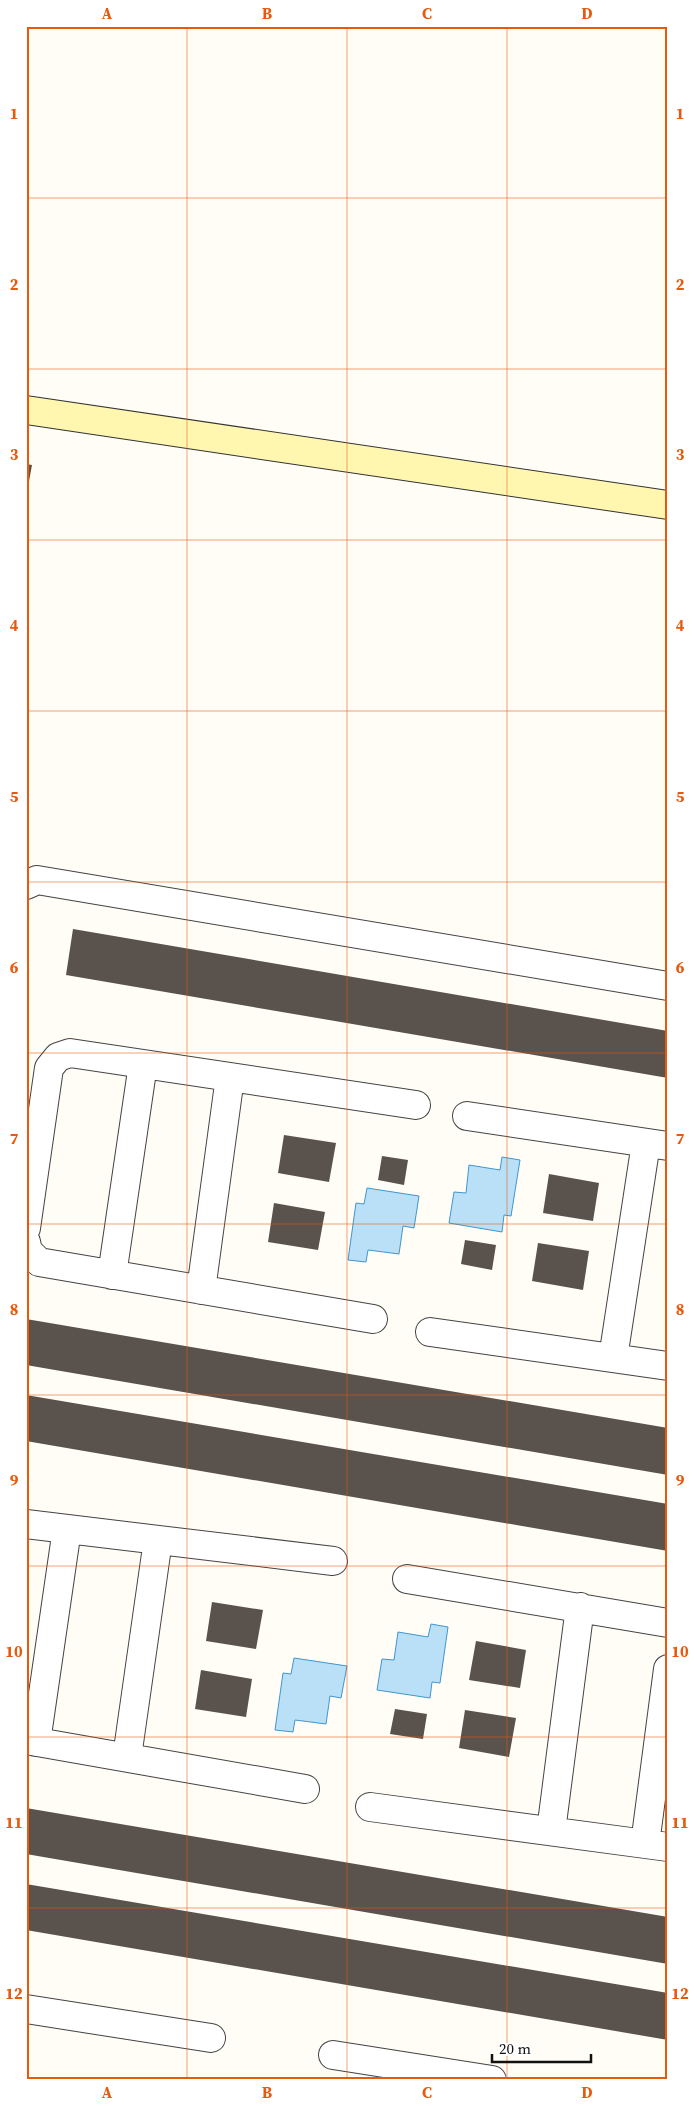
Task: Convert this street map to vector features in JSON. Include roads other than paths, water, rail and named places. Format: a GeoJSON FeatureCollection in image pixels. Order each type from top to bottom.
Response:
{"type":"FeatureCollection","features":[{"type":"Feature","properties":{"kind":"main road"},"geometry":{"type":"LineString","coordinates":[[26,410],[668,505]]}},
{"type":"Feature","properties":{"kind":"street"},"geometry":{"type":"LineString","coordinates":[[26,885],[37,880],[668,986]]}},
{"type":"Feature","properties":{"kind":"street"},"geometry":{"type":"LineString","coordinates":[[26,1228],[31,1167],[49,1068],[58,1057],[70,1052],[416,1105]]}},
{"type":"Feature","properties":{"kind":"street"},"geometry":{"type":"LineString","coordinates":[[112,1275],[143,1064]]}},
{"type":"Feature","properties":{"kind":"street"},"geometry":{"type":"LineString","coordinates":[[201,1290],[230,1077]]}},
{"type":"Feature","properties":{"kind":"street"},"geometry":{"type":"LineString","coordinates":[[468,1116],[657,1145],[613,1358]]}},
{"type":"Feature","properties":{"kind":"street"},"geometry":{"type":"LineString","coordinates":[[26,1242],[28,1251],[40,1262],[373,1319]]}},
{"type":"Feature","properties":{"kind":"street"},"geometry":{"type":"LineString","coordinates":[[430,1332],[668,1366]]}},
{"type":"Feature","properties":{"kind":"street"},"geometry":{"type":"LineString","coordinates":[[26,1524],[333,1561]]}},
{"type":"Feature","properties":{"kind":"street"},"geometry":{"type":"LineString","coordinates":[[67,1529],[31,1741],[306,1789]]}},
{"type":"Feature","properties":{"kind":"street"},"geometry":{"type":"LineString","coordinates":[[127,1757],[158,1540]]}},
{"type":"Feature","properties":{"kind":"street"},"geometry":{"type":"LineString","coordinates":[[407,1579],[668,1622]]}},
{"type":"Feature","properties":{"kind":"street"},"geometry":{"type":"LineString","coordinates":[[551,1831],[580,1607]]}},
{"type":"Feature","properties":{"kind":"street"},"geometry":{"type":"LineString","coordinates":[[370,1807],[656,1845],[668,1669]]}},
{"type":"Feature","properties":{"kind":"street"},"geometry":{"type":"LineString","coordinates":[[26,2009],[211,2038]]}},
{"type":"Feature","properties":{"kind":"street"},"geometry":{"type":"LineString","coordinates":[[333,2055],[492,2080]]}},
{"type":"Feature","properties":{"kind":"water"},"geometry":{"type":"Polygon","coordinates":[[[502,1157],[520,1160],[511,1216],[504,1215],[502,1232],[449,1223],[454,1192],[466,1193],[469,1165],[500,1170],[502,1157]]]}},
{"type":"Feature","properties":{"kind":"water"},"geometry":{"type":"Polygon","coordinates":[[[367,1188],[419,1196],[414,1228],[403,1226],[399,1254],[368,1250],[366,1262],[348,1260],[356,1203],[364,1204],[367,1188]]]}},
{"type":"Feature","properties":{"kind":"water"},"geometry":{"type":"Polygon","coordinates":[[[431,1624],[448,1627],[440,1683],[432,1682],[430,1698],[377,1690],[382,1659],[394,1660],[398,1632],[428,1637],[431,1624]]]}},
{"type":"Feature","properties":{"kind":"water"},"geometry":{"type":"Polygon","coordinates":[[[294,1658],[347,1666],[341,1698],[330,1696],[326,1724],[295,1720],[293,1732],[275,1730],[283,1673],[291,1674],[294,1658]]]}}]}
